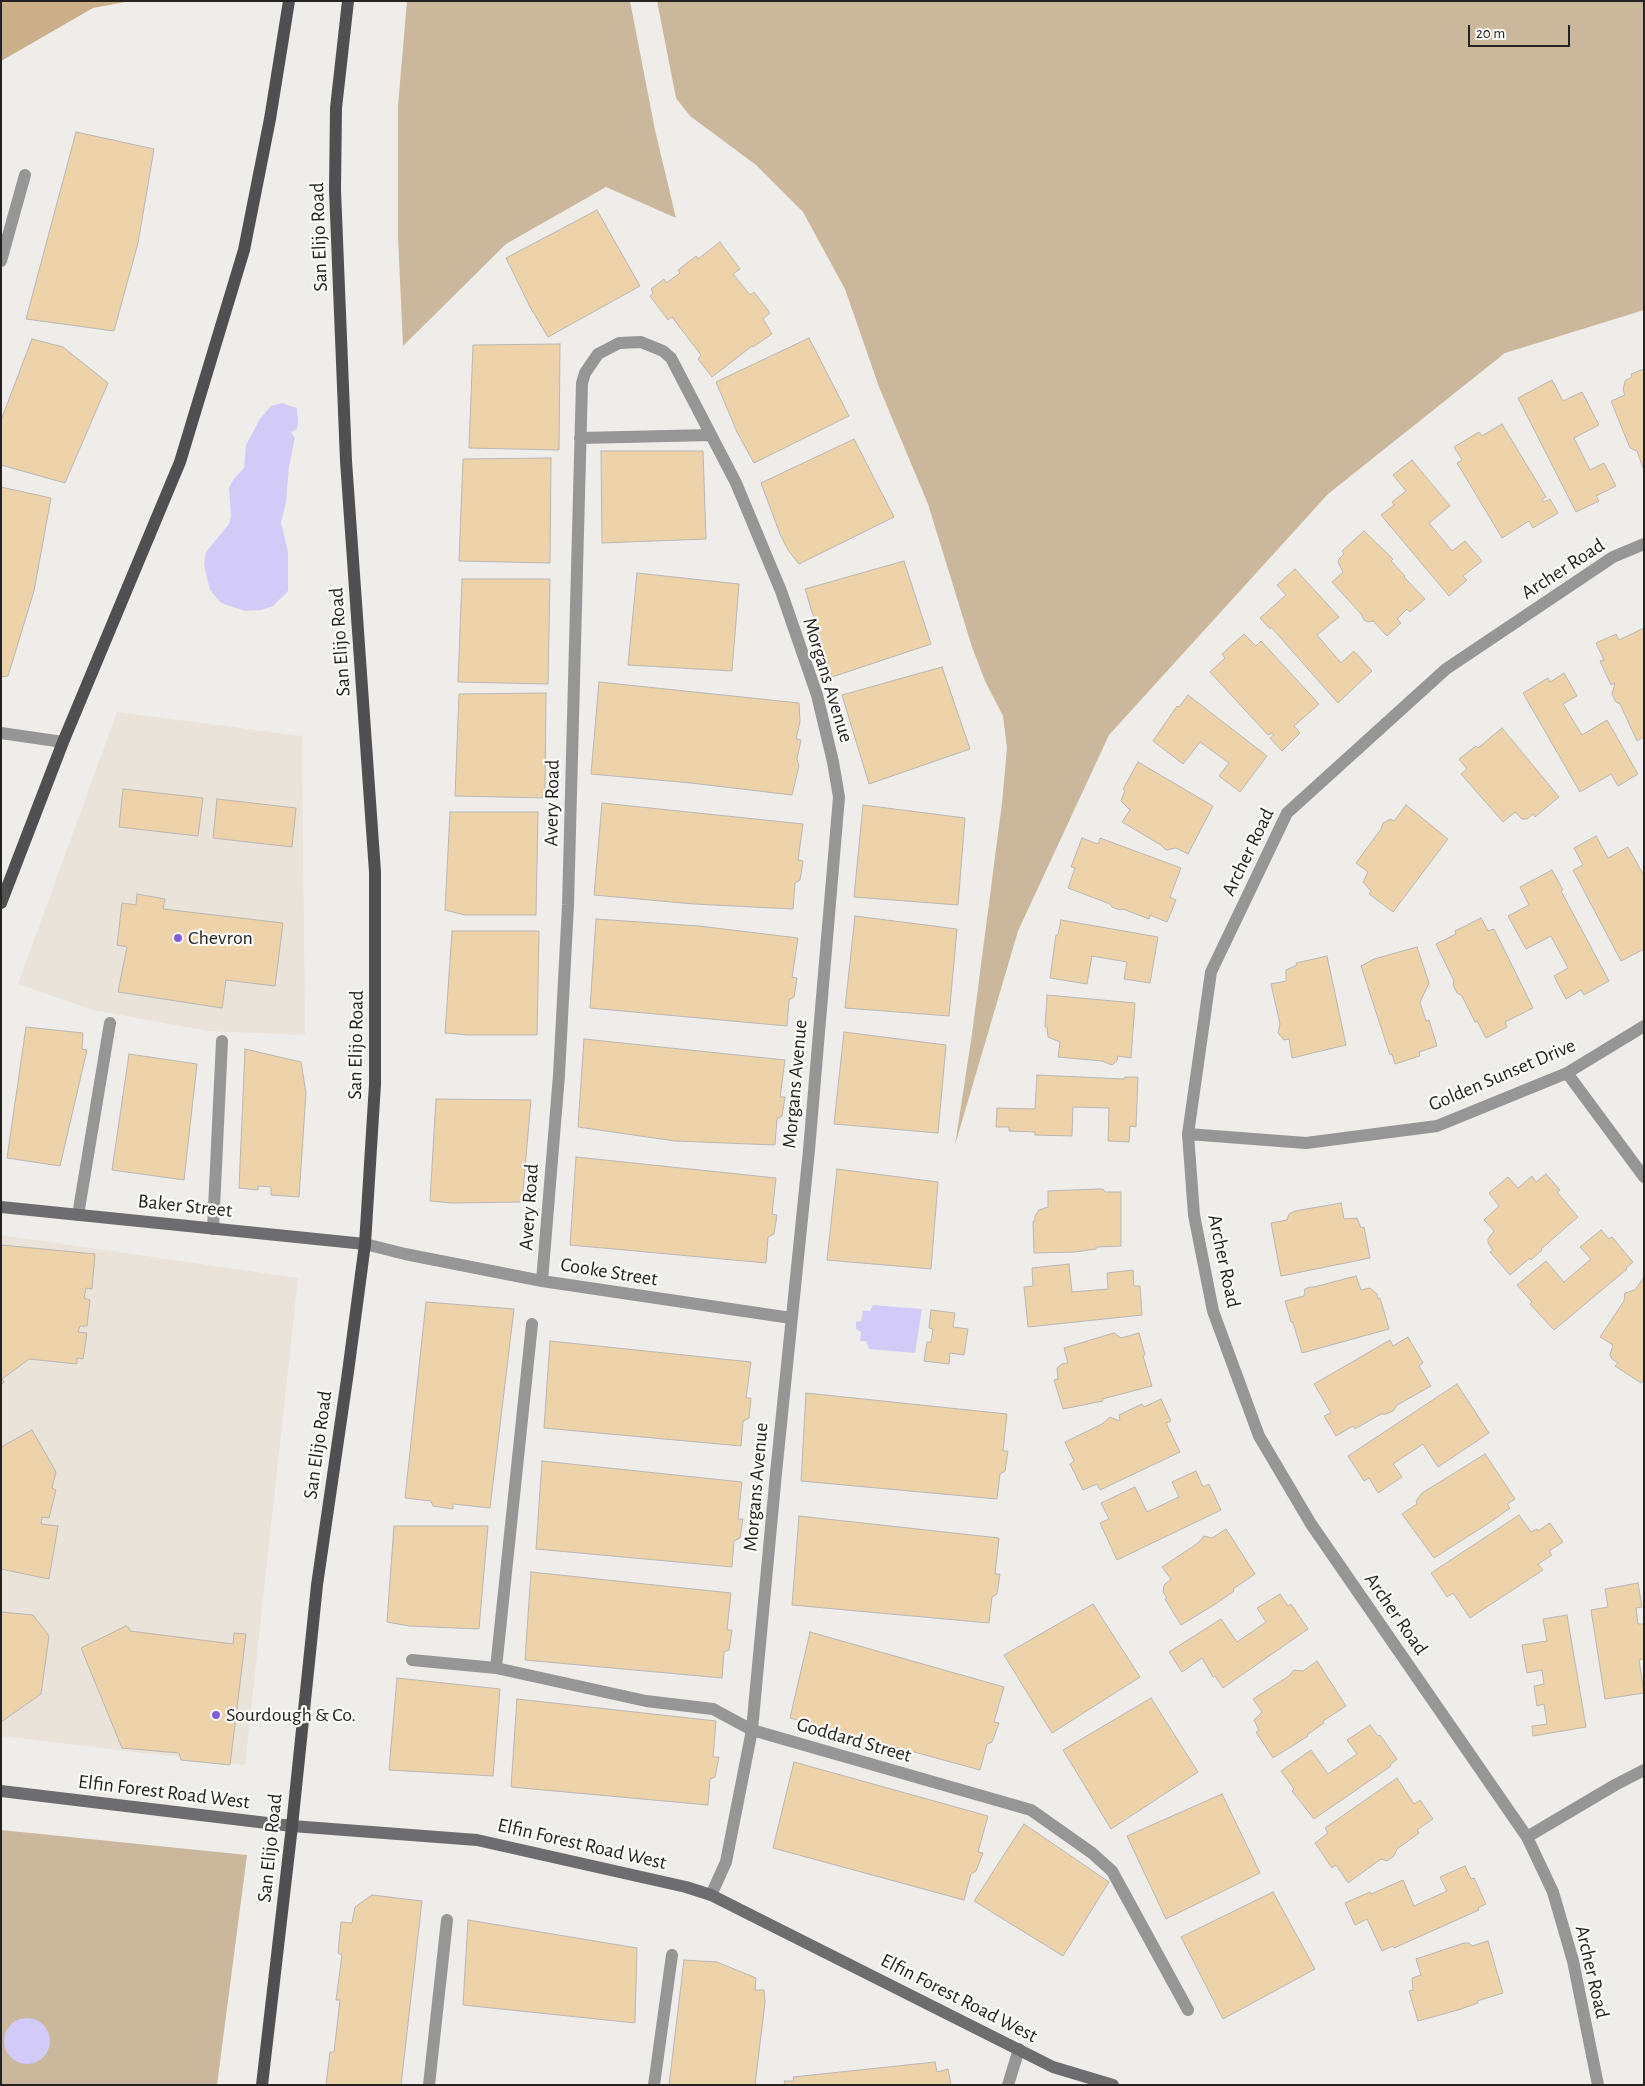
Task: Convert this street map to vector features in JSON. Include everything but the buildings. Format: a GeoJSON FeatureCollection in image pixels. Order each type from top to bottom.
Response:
{"type":"FeatureCollection","features":[{"type":"Feature","properties":{"kind":"main road"},"geometry":{"type":"LineString","coordinates":[[1,903],[63,742],[180,462],[244,250],[270,119],[289,1]]}},
{"type":"Feature","properties":{"kind":"main road","name":"San Elijo Road"},"geometry":{"type":"LineString","coordinates":[[262,2085],[292,1826],[317,1585],[365,1244],[375,1084],[375,872],[346,461],[335,190],[336,108],[348,1]]}},
{"type":"Feature","properties":{"kind":"street"},"geometry":{"type":"LineString","coordinates":[[1,261],[25,175]]}},
{"type":"Feature","properties":{"kind":"street","name":"Morgans Avenue"},"geometry":{"type":"LineString","coordinates":[[619,343],[642,342],[663,351],[671,358],[736,484],[781,591],[817,695],[833,762],[839,797],[810,1140],[752,1730],[726,1862],[711,1895]]}},
{"type":"Feature","properties":{"kind":"street","name":"Avery Road"},"geometry":{"type":"LineString","coordinates":[[542,1281],[559,1074],[568,905],[580,395],[585,372],[598,354],[619,343]]}},
{"type":"Feature","properties":{"kind":"street"},"geometry":{"type":"LineString","coordinates":[[580,438],[711,435]]}},
{"type":"Feature","properties":{"kind":"street","name":"Archer Road"},"geometry":{"type":"LineString","coordinates":[[1598,2085],[1572,1961],[1553,1892],[1527,1837],[1311,1524],[1259,1436],[1213,1311],[1194,1214],[1188,1134],[1211,972],[1287,813],[1446,669],[1614,557],[1644,544]]}},
{"type":"Feature","properties":{"kind":"street"},"geometry":{"type":"LineString","coordinates":[[1,733],[63,742]]}},
{"type":"Feature","properties":{"kind":"street"},"geometry":{"type":"LineString","coordinates":[[78,1215],[110,1023]]}},
{"type":"Feature","properties":{"kind":"street","name":"Golden Sunset Drive"},"geometry":{"type":"LineString","coordinates":[[1188,1134],[1306,1143],[1437,1126],[1567,1073],[1644,1026]]}},
{"type":"Feature","properties":{"kind":"street"},"geometry":{"type":"LineString","coordinates":[[213,1229],[222,1041]]}},
{"type":"Feature","properties":{"kind":"street"},"geometry":{"type":"LineString","coordinates":[[1567,1073],[1644,1177]]}},
{"type":"Feature","properties":{"kind":"street","name":"Baker Street"},"geometry":{"type":"LineString","coordinates":[[1,1207],[365,1244]]}},
{"type":"Feature","properties":{"kind":"street","name":"Cooke Street"},"geometry":{"type":"LineString","coordinates":[[365,1244],[405,1254],[542,1281],[791,1318]]}},
{"type":"Feature","properties":{"kind":"street"},"geometry":{"type":"LineString","coordinates":[[496,1668],[532,1324]]}},
{"type":"Feature","properties":{"kind":"street","name":"Goddard Street"},"geometry":{"type":"LineString","coordinates":[[412,1660],[496,1668],[646,1701],[713,1709],[752,1730],[1031,1810],[1092,1853],[1112,1871],[1188,2010]]}},
{"type":"Feature","properties":{"kind":"street"},"geometry":{"type":"LineString","coordinates":[[1527,1837],[1614,1785],[1644,1770]]}},
{"type":"Feature","properties":{"kind":"street","name":"Elfin Forest Road West"},"geometry":{"type":"LineString","coordinates":[[1,1791],[292,1826],[477,1840],[686,1887],[711,1895],[1053,2067],[1113,2085]]}},
{"type":"Feature","properties":{"kind":"street"},"geometry":{"type":"LineString","coordinates":[[429,2085],[447,1920]]}},
{"type":"Feature","properties":{"kind":"street"},"geometry":{"type":"LineString","coordinates":[[654,2085],[672,1955]]}},
{"type":"Feature","properties":{"kind":"street"},"geometry":{"type":"LineString","coordinates":[[1008,2085],[1019,2049]]}},
{"type":"Feature","properties":{"kind":"shaded area"},"geometry":{"type":"Polygon","coordinates":[[[1,1],[131,1],[93,8],[1,61],[1,1]]]}},
{"type":"Feature","properties":{"kind":"shaded area"},"geometry":{"type":"Polygon","coordinates":[[[407,1],[630,1],[655,130],[676,218],[606,187],[506,244],[403,346],[398,237],[398,106],[407,1]]]}},
{"type":"Feature","properties":{"kind":"shaded area"},"geometry":{"type":"Polygon","coordinates":[[[657,1],[1644,1],[1644,310],[1505,353],[1328,494],[1109,735],[1018,931],[955,1145],[972,1034],[1002,803],[1007,748],[1003,716],[985,681],[972,647],[928,504],[879,387],[845,289],[803,212],[756,165],[690,116],[676,98],[657,1]]]}},
{"type":"Feature","properties":{"kind":"shaded area"},"geometry":{"type":"Polygon","coordinates":[[[282,403],[297,408],[298,422],[297,429],[291,432],[295,438],[289,466],[286,502],[281,522],[288,552],[288,591],[273,606],[261,610],[245,611],[221,603],[210,590],[204,565],[206,552],[229,524],[231,516],[229,488],[233,480],[244,468],[246,445],[260,419],[271,406],[282,403]]]}},
{"type":"Feature","properties":{"kind":"shaded area"},"geometry":{"type":"Polygon","coordinates":[[[117,712],[302,736],[305,1035],[208,1031],[93,1010],[18,984],[117,712]]]}},
{"type":"Feature","properties":{"kind":"shaded area"},"geometry":{"type":"Polygon","coordinates":[[[1,1235],[298,1278],[245,1765],[1,1736],[1,1235]]]}},
{"type":"Feature","properties":{"kind":"shaded area"},"geometry":{"type":"Polygon","coordinates":[[[873,1305],[922,1309],[915,1353],[869,1349],[866,1341],[860,1341],[861,1332],[856,1329],[856,1322],[861,1321],[863,1311],[870,1311],[873,1305]]]}},
{"type":"Feature","properties":{"kind":"shaded area"},"geometry":{"type":"Polygon","coordinates":[[[1,1830],[247,1855],[217,2085],[1,2085],[1,1830]]]}},
{"type":"Feature","properties":{"kind":"shaded area"},"geometry":{"type":"Polygon","coordinates":[[[23,2018],[31,2018],[40,2022],[46,2028],[50,2041],[46,2054],[40,2060],[31,2064],[23,2064],[14,2060],[8,2054],[4,2045],[4,2037],[8,2028],[14,2022],[23,2018]]]}},
{"type":"Feature","properties":{"kind":"place","name":"Chevron"},"geometry":{"type":"Point","coordinates":[178,938]}},
{"type":"Feature","properties":{"kind":"place","name":"Sourdough & Co."},"geometry":{"type":"Point","coordinates":[216,1715]}}]}
